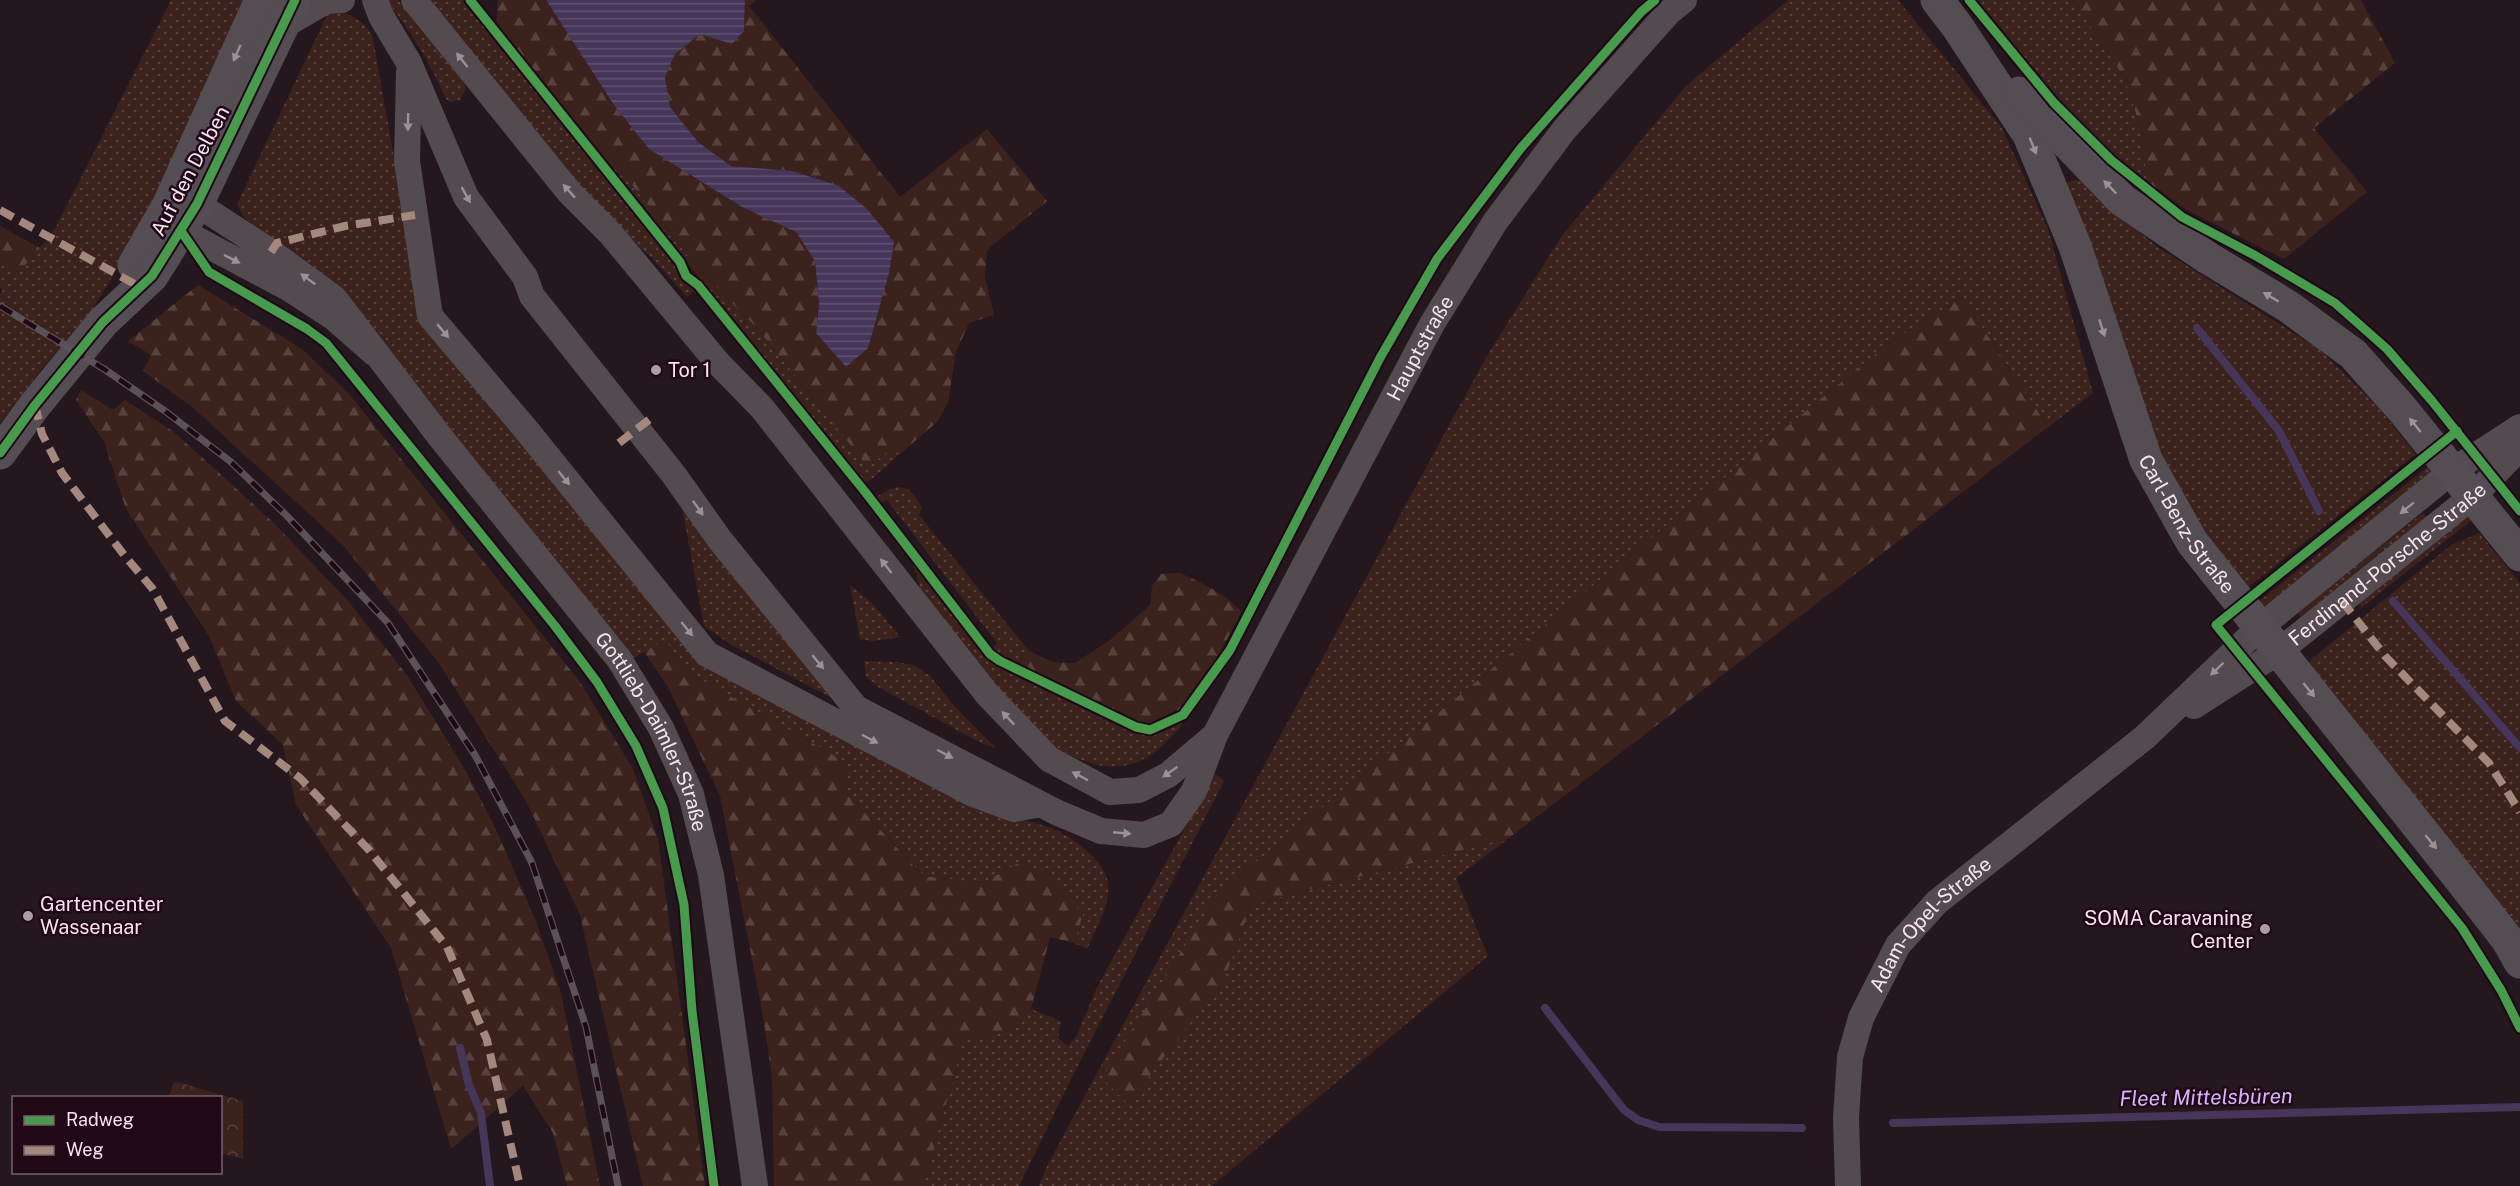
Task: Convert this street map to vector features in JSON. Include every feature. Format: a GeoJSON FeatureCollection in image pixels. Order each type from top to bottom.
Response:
{"type":"FeatureCollection","features":[{"type":"Feature","properties":{"kind":"street","name":"Auf den Delben"},"geometry":{"type":"LineString","coordinates":[[182,214],[261,0]]}},
{"type":"Feature","properties":{"kind":"street"},"geometry":{"type":"LineString","coordinates":[[289,13],[326,1],[342,0]]}},
{"type":"Feature","properties":{"kind":"street"},"geometry":{"type":"LineString","coordinates":[[350,0],[378,8],[409,63],[466,197],[525,277],[532,296],[674,475],[720,540],[856,708],[1040,804],[1101,831],[1144,835],[1171,824],[1194,791],[1215,735]]}},
{"type":"Feature","properties":{"kind":"street"},"geometry":{"type":"LineString","coordinates":[[414,0],[562,183],[610,233],[635,249],[661,271],[728,355],[762,408],[987,694],[1049,759],[1110,792],[1139,790],[1168,775],[1215,735]]}},
{"type":"Feature","properties":{"kind":"street","name":"Hauptstraße"},"geometry":{"type":"LineString","coordinates":[[1215,735],[1432,324],[1495,222],[1564,130],[1668,13],[1684,0]]}},
{"type":"Feature","properties":{"kind":"street","name":"Carl-Benz-Straße"},"geometry":{"type":"LineString","coordinates":[[1937,0],[1957,26],[2029,135],[2075,246],[2146,460],[2192,542],[2461,880],[2507,939],[2520,962]]}},
{"type":"Feature","properties":{"kind":"street","name":"Auf den Delben"},"geometry":{"type":"LineString","coordinates":[[0,453],[35,405],[103,322],[147,282],[289,13]]}},
{"type":"Feature","properties":{"kind":"street","name":"Carl-Benz-Straße"},"geometry":{"type":"LineString","coordinates":[[1957,26],[2122,200],[2208,258],[2289,308],[2353,354],[2402,409],[2520,555]]}},
{"type":"Feature","properties":{"kind":"street"},"geometry":{"type":"LineString","coordinates":[[409,63],[407,161],[430,316],[528,432],[706,654],[971,793],[1014,809],[1040,804]]}},
{"type":"Feature","properties":{"kind":"street","name":"Gottlieb-Daimler-Straße"},"geometry":{"type":"LineString","coordinates":[[182,214],[333,317],[375,353],[619,659],[666,738],[691,794],[711,875],[755,1186]]}},
{"type":"Feature","properties":{"kind":"street","name":"Ferdinand-Porsche-Straße"},"geometry":{"type":"LineString","coordinates":[[2269,640],[2452,471],[2520,426]]}},
{"type":"Feature","properties":{"kind":"street","name":"Ferdinand-Porsche-Straße"},"geometry":{"type":"LineString","coordinates":[[2269,640],[2473,496],[2520,448]]}},
{"type":"Feature","properties":{"kind":"street","name":"Adam-Opel-Straße"},"geometry":{"type":"LineString","coordinates":[[1848,1186],[1846,1118],[1850,1057],[1862,1018],[1898,945],[1937,902],[2269,640]]}},
{"type":"Feature","properties":{"kind":"street"},"geometry":{"type":"LineString","coordinates":[[818,712],[856,708]]}},
{"type":"Feature","properties":{"kind":"green space"},"geometry":{"type":"Polygon","coordinates":[[[171,0],[246,0],[140,230],[93,309],[44,366],[0,423],[0,294],[3,290],[0,288],[0,264],[16,274],[56,227],[171,0]]]}},
{"type":"Feature","properties":{"kind":"green space"},"geometry":{"type":"Polygon","coordinates":[[[386,0],[398,0],[464,83],[466,89],[460,100],[450,102],[446,99],[419,48],[386,0]]]}},
{"type":"Feature","properties":{"kind":"green space"},"geometry":{"type":"Polygon","coordinates":[[[430,0],[465,0],[695,291],[687,297],[652,258],[605,219],[430,0]]]}},
{"type":"Feature","properties":{"kind":"green space"},"geometry":{"type":"Polygon","coordinates":[[[498,0],[546,0],[614,105],[649,149],[742,207],[796,232],[815,261],[819,304],[816,333],[846,367],[792,171],[731,166],[698,142],[670,107],[665,77],[674,54],[700,34],[744,31],[745,0],[756,0],[749,6],[900,197],[987,129],[1047,201],[987,250],[985,277],[994,315],[969,323],[956,352],[948,403],[937,422],[901,453],[888,451],[872,464],[863,461],[757,328],[699,270],[607,153],[577,125],[496,25],[498,0]]]}},
{"type":"Feature","properties":{"kind":"green space"},"geometry":{"type":"Polygon","coordinates":[[[1788,0],[1898,0],[2002,128],[2048,229],[2093,393],[2048,427],[1962,297],[1889,343],[1217,894],[1225,978],[1251,905],[1509,838],[1456,878],[1488,956],[1212,1186],[1039,1186],[1046,1168],[1104,1060],[1484,361],[1561,237],[1687,85],[1788,0]]]}},
{"type":"Feature","properties":{"kind":"green space"},"geometry":{"type":"Polygon","coordinates":[[[1973,0],[2073,0],[2125,79],[2138,120],[2148,182],[2110,154],[2063,109],[1973,0]]]}},
{"type":"Feature","properties":{"kind":"green space"},"geometry":{"type":"Polygon","coordinates":[[[2073,0],[2361,0],[2395,63],[2314,128],[2367,192],[2284,259],[2187,210],[2148,182],[2138,120],[2125,79],[2073,0]]]}},
{"type":"Feature","properties":{"kind":"green space"},"geometry":{"type":"Polygon","coordinates":[[[341,12],[360,21],[373,38],[422,318],[675,634],[1006,814],[1058,831],[1089,852],[1106,875],[1108,891],[1102,917],[1087,949],[1074,943],[1083,915],[1022,861],[983,883],[924,876],[845,791],[844,761],[691,674],[665,640],[634,658],[380,344],[243,216],[237,204],[328,13],[341,12]]]}},
{"type":"Feature","properties":{"kind":"green space"},"geometry":{"type":"Polygon","coordinates":[[[577,125],[607,153],[699,270],[757,328],[863,461],[872,464],[888,451],[901,453],[872,479],[866,482],[859,478],[577,125]]]}},
{"type":"Feature","properties":{"kind":"green space"},"geometry":{"type":"Polygon","coordinates":[[[2080,180],[2098,200],[2159,248],[2319,349],[2377,406],[2416,454],[2242,592],[2155,464],[2064,190],[2069,181],[2080,180]]]}},
{"type":"Feature","properties":{"kind":"green space"},"geometry":{"type":"Polygon","coordinates":[[[0,226],[40,248],[16,275],[0,264],[0,226]]]}},
{"type":"Feature","properties":{"kind":"green space"},"geometry":{"type":"Polygon","coordinates":[[[198,285],[302,349],[349,394],[580,682],[633,769],[658,839],[705,1186],[643,1186],[580,915],[526,801],[439,663],[342,544],[191,406],[143,371],[151,355],[128,341],[198,285]]]}},
{"type":"Feature","properties":{"kind":"green space"},"geometry":{"type":"Polygon","coordinates":[[[1962,297],[2048,427],[1509,838],[1251,905],[1225,978],[1128,1104],[1102,1078],[1217,894],[1889,343],[1962,297]]]}},
{"type":"Feature","properties":{"kind":"green space"},"geometry":{"type":"Polygon","coordinates":[[[81,390],[113,410],[125,400],[174,432],[274,523],[348,601],[407,675],[467,773],[494,825],[535,919],[561,993],[600,1186],[567,1186],[553,1133],[523,1086],[451,1149],[391,948],[296,805],[283,745],[236,701],[209,636],[126,509],[104,442],[76,400],[81,390]]]}},
{"type":"Feature","properties":{"kind":"green space"},"geometry":{"type":"Polygon","coordinates":[[[2429,466],[2431,473],[2262,610],[2253,606],[2429,466]]]}},
{"type":"Feature","properties":{"kind":"green space"},"geometry":{"type":"Polygon","coordinates":[[[899,487],[910,490],[922,507],[919,515],[1029,651],[1017,665],[1001,658],[991,649],[997,643],[886,499],[879,504],[874,498],[899,487]]]}},
{"type":"Feature","properties":{"kind":"green space"},"geometry":{"type":"Polygon","coordinates":[[[682,507],[830,693],[828,696],[730,644],[704,626],[682,507]]]}},
{"type":"Feature","properties":{"kind":"green space"},"geometry":{"type":"Polygon","coordinates":[[[2423,513],[2428,519],[2301,617],[2297,612],[2423,513]]]}},
{"type":"Feature","properties":{"kind":"green space"},"geometry":{"type":"Polygon","coordinates":[[[2464,516],[2472,520],[2361,608],[2359,599],[2464,516]]]}},
{"type":"Feature","properties":{"kind":"green space"},"geometry":{"type":"Polygon","coordinates":[[[2479,533],[2520,583],[2520,944],[2304,669],[2312,659],[2451,545],[2479,533]]]}},
{"type":"Feature","properties":{"kind":"green space"},"geometry":{"type":"Polygon","coordinates":[[[913,563],[992,662],[1131,732],[1146,734],[1170,728],[1188,712],[1219,667],[1225,662],[1205,693],[1167,742],[1147,757],[1124,766],[1099,765],[1069,754],[1033,732],[922,595],[913,563]]]}},
{"type":"Feature","properties":{"kind":"green space"},"geometry":{"type":"Polygon","coordinates":[[[1180,573],[1220,594],[1241,612],[1200,684],[1171,717],[1156,723],[1140,723],[1017,665],[1029,651],[1053,662],[1075,663],[1110,640],[1150,605],[1152,586],[1161,574],[1180,573]]]}},
{"type":"Feature","properties":{"kind":"green space"},"geometry":{"type":"Polygon","coordinates":[[[850,585],[874,605],[900,637],[873,641],[860,639],[850,585]]]}},
{"type":"Feature","properties":{"kind":"green space"},"geometry":{"type":"Polygon","coordinates":[[[665,640],[691,674],[844,761],[845,791],[923,876],[983,883],[1022,861],[1050,877],[1083,915],[1074,943],[1050,937],[1031,1009],[1017,1026],[996,1035],[964,1039],[923,1186],[774,1186],[772,1077],[762,1010],[720,796],[668,687],[644,652],[665,640]]]}},
{"type":"Feature","properties":{"kind":"green space"},"geometry":{"type":"Polygon","coordinates":[[[864,661],[897,662],[915,666],[930,676],[955,707],[996,748],[983,744],[878,687],[866,676],[864,661]]]}},
{"type":"Feature","properties":{"kind":"green space"},"geometry":{"type":"Polygon","coordinates":[[[1215,774],[1224,781],[1071,1079],[1019,1186],[923,1186],[964,1039],[1009,1029],[1031,1009],[1061,1021],[1058,1038],[1068,1046],[1076,1037],[1097,987],[1215,774]]]}},
{"type":"Feature","properties":{"kind":"green space"},"geometry":{"type":"Polygon","coordinates":[[[174,1081],[243,1101],[243,1159],[222,1153],[222,1096],[169,1096],[174,1081]]]}},
{"type":"Feature","properties":{"kind":"shaded area"},"geometry":{"type":"Polygon","coordinates":[[[546,0],[745,0],[744,31],[732,44],[700,34],[675,54],[665,77],[670,107],[698,142],[731,166],[792,171],[839,186],[867,209],[894,242],[889,273],[868,348],[846,367],[816,333],[819,304],[815,261],[796,232],[742,207],[649,149],[614,105],[546,0]]]}},
{"type":"Feature","properties":{"kind":"waterway","name":"Fleet Mittelsbüren"},"geometry":{"type":"LineString","coordinates":[[2197,328],[2279,431],[2319,511]]}},
{"type":"Feature","properties":{"kind":"waterway","name":"Fleet Mittelsbüren"},"geometry":{"type":"LineString","coordinates":[[2393,601],[2520,748]]}},
{"type":"Feature","properties":{"kind":"waterway","name":"Fleet Mittelsbüren"},"geometry":{"type":"LineString","coordinates":[[1545,1008],[1624,1110],[1638,1120],[1659,1127],[1802,1128]]}},
{"type":"Feature","properties":{"kind":"waterway"},"geometry":{"type":"LineString","coordinates":[[460,1048],[469,1085],[481,1113],[490,1186]]}},
{"type":"Feature","properties":{"kind":"waterway","name":"Fleet Mittelsbüren"},"geometry":{"type":"LineString","coordinates":[[1893,1123],[2520,1107]]}},
{"type":"Feature","properties":{"kind":"railway"},"geometry":{"type":"LineString","coordinates":[[0,306],[104,369],[165,411],[231,462],[287,516],[388,623],[475,755],[532,863],[586,1027],[618,1186]]}},
{"type":"Feature","properties":{"kind":"marked path"},"geometry":{"type":"LineString","coordinates":[[0,210],[142,288]]}},
{"type":"Feature","properties":{"kind":"marked path"},"geometry":{"type":"LineString","coordinates":[[271,252],[277,243],[345,226],[415,215]]}},
{"type":"Feature","properties":{"kind":"marked path"},"geometry":{"type":"LineString","coordinates":[[35,405],[42,434],[62,473],[152,588],[225,721],[300,778],[369,850],[447,947],[487,1040],[520,1186]]}},
{"type":"Feature","properties":{"kind":"marked path"},"geometry":{"type":"LineString","coordinates":[[619,443],[650,419]]}},
{"type":"Feature","properties":{"kind":"marked path"},"geometry":{"type":"LineString","coordinates":[[2342,601],[2385,656],[2489,763],[2520,812]]}},
{"type":"Feature","properties":{"kind":"cycle path"},"geometry":{"type":"LineString","coordinates":[[0,453],[35,405],[103,322],[152,276],[197,204],[295,0]]}},
{"type":"Feature","properties":{"kind":"cycle path"},"geometry":{"type":"LineString","coordinates":[[470,0],[680,262],[686,276],[698,285],[866,493],[990,654],[1136,727],[1150,730],[1183,715],[1230,650],[1380,358],[1437,259],[1521,148],[1641,12],[1655,0]]}},
{"type":"Feature","properties":{"kind":"cycle path"},"geometry":{"type":"LineString","coordinates":[[1969,0],[2054,103],[2111,160],[2182,217],[2256,256],[2335,303],[2387,349],[2520,511]]}},
{"type":"Feature","properties":{"kind":"cycle path"},"geometry":{"type":"LineString","coordinates":[[181,231],[209,272],[307,329],[326,343],[555,626],[597,682],[636,746],[663,808],[684,905],[692,1011],[714,1186]]}},
{"type":"Feature","properties":{"kind":"cycle path"},"geometry":{"type":"LineString","coordinates":[[2457,431],[2216,625],[2462,928],[2501,990],[2520,1028]]}},
{"type":"Feature","properties":{"kind":"place","name":"Tor 1"},"geometry":{"type":"Point","coordinates":[656,370]}},
{"type":"Feature","properties":{"kind":"place","name":"Gartencenter Wassenaar"},"geometry":{"type":"Point","coordinates":[28,916]}},
{"type":"Feature","properties":{"kind":"place","name":"SOMA Caravaning Center"},"geometry":{"type":"Point","coordinates":[2265,929]}}]}
